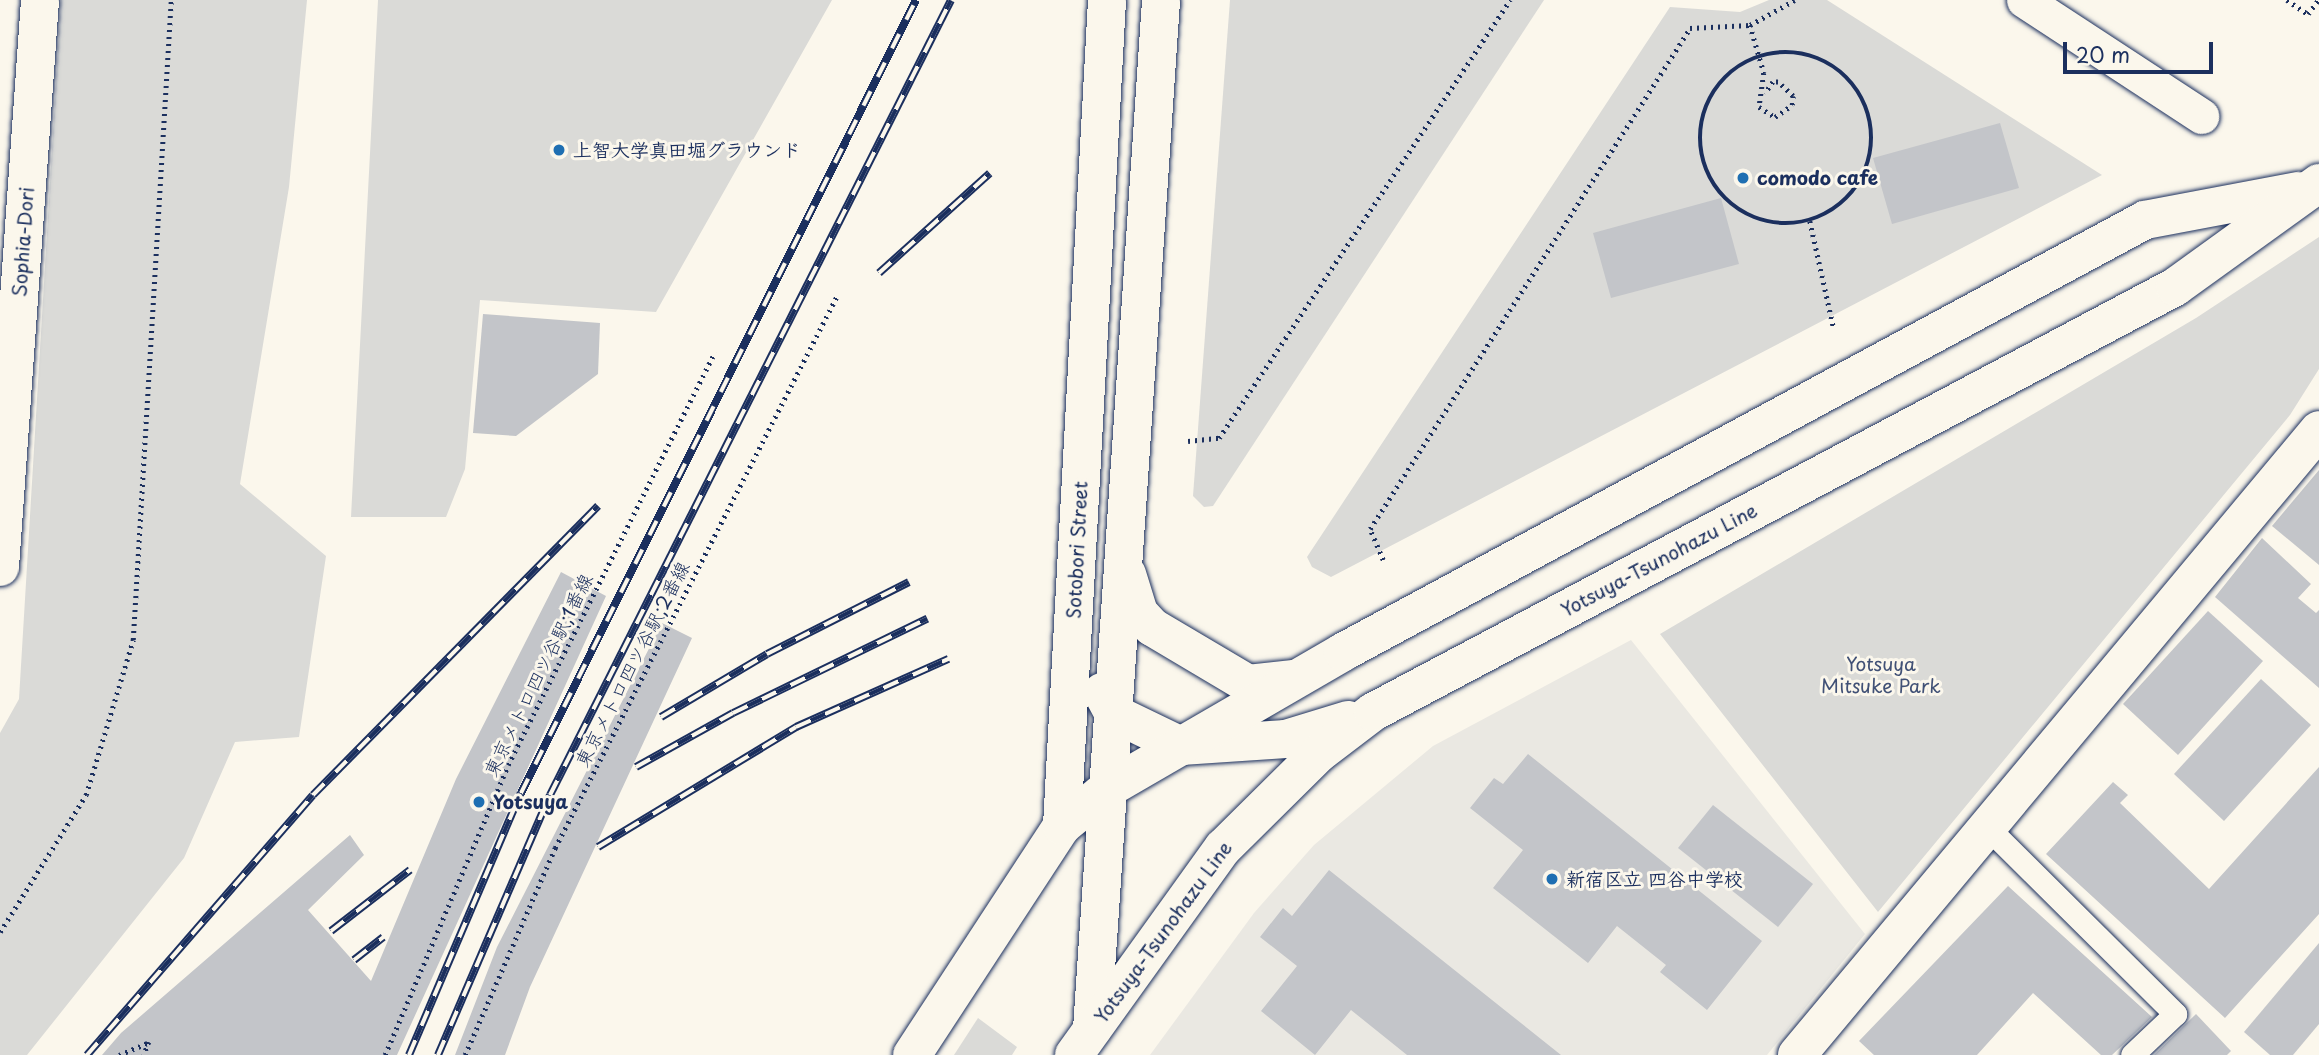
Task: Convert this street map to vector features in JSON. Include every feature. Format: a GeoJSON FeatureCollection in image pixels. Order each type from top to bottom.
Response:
{"type":"FeatureCollection","features":[{"type":"Feature","properties":{"kind":"main road","name":"Sophia-Dori"},"geometry":{"type":"LineString","coordinates":[[0,567],[40,0]]}},
{"type":"Feature","properties":{"kind":"main road","name":"Sotobori Street"},"geometry":{"type":"LineString","coordinates":[[912,1055],[1062,826],[1107,0]]}},
{"type":"Feature","properties":{"kind":"main road"},"geometry":{"type":"LineString","coordinates":[[1083,1042],[1125,565],[1161,0]]}},
{"type":"Feature","properties":{"kind":"main road","name":"Yotsuya-Tsunohazu Line"},"geometry":{"type":"LineString","coordinates":[[1062,826],[1107,789],[1300,678],[2146,220],[2315,186]]}},
{"type":"Feature","properties":{"kind":"main road","name":"Yotsuya-Tsunohazu Line"},"geometry":{"type":"LineString","coordinates":[[1083,1042],[1223,848],[1310,761],[1373,712],[2175,287],[2315,186]]}},
{"type":"Feature","properties":{"kind":"main road"},"geometry":{"type":"LineString","coordinates":[[1799,1055],[1990,830],[2319,430]]}},
{"type":"Feature","properties":{"kind":"main road"},"geometry":{"type":"LineString","coordinates":[[1125,565],[1139,613],[1152,627],[1248,684],[1300,678]]}},
{"type":"Feature","properties":{"kind":"main road"},"geometry":{"type":"LineString","coordinates":[[1073,639],[1113,713],[1181,746],[1286,739],[1373,712]]}},
{"type":"Feature","properties":{"kind":"street"},"geometry":{"type":"LineString","coordinates":[[2024,0],[2201,116]]}},
{"type":"Feature","properties":{"kind":"lane"},"geometry":{"type":"LineString","coordinates":[[1990,830],[2175,1014],[2132,1055]]}},
{"type":"Feature","properties":{"kind":"path"},"geometry":{"type":"LineString","coordinates":[[0,932],[86,795],[133,640],[171,0]]}},
{"type":"Feature","properties":{"kind":"path"},"geometry":{"type":"LineString","coordinates":[[1188,441],[1219,438],[1510,0]]}},
{"type":"Feature","properties":{"kind":"path"},"geometry":{"type":"LineString","coordinates":[[1382,560],[1370,529],[1690,28],[1750,25],[1795,0]]}},
{"type":"Feature","properties":{"kind":"path"},"geometry":{"type":"LineString","coordinates":[[2287,0],[2308,14],[2318,0]]}},
{"type":"Feature","properties":{"kind":"path"},"geometry":{"type":"LineString","coordinates":[[1750,25],[1763,74],[1758,100],[1762,112],[1775,117],[1792,105],[1793,96],[1778,82],[1773,82],[1765,94]]}},
{"type":"Feature","properties":{"kind":"path"},"geometry":{"type":"LineString","coordinates":[[1809,55],[1831,64],[1851,80],[1871,125],[1872,149],[1852,194],[1833,211],[1810,220],[1766,222],[1745,214],[1728,201],[1704,163],[1700,141],[1710,98],[1722,80],[1760,56],[1809,55]]}},
{"type":"Feature","properties":{"kind":"path"},"geometry":{"type":"LineString","coordinates":[[1810,220],[1834,329]]}},
{"type":"Feature","properties":{"kind":"path","name":"東京メトロ四ツ谷駅;2番線"},"geometry":{"type":"LineString","coordinates":[[465,1055],[555,848],[838,293]]}},
{"type":"Feature","properties":{"kind":"path","name":"東京メトロ四ツ谷駅;1番線"},"geometry":{"type":"LineString","coordinates":[[385,1055],[508,765],[715,352]]}},
{"type":"Feature","properties":{"kind":"path"},"geometry":{"type":"LineString","coordinates":[[119,1055],[124,1049],[149,1042],[144,1055]]}},
{"type":"Feature","properties":{"kind":"shaded area","name":"新宿区立 四谷中学校"},"geometry":{"type":"Polygon","coordinates":[[[1631,640],[1865,934],[1767,1055],[1150,1055],[1254,913],[1314,845],[1433,746],[1631,640]]]}},
{"type":"Feature","properties":{"kind":"green space"},"geometry":{"type":"Polygon","coordinates":[[[61,0],[307,0],[289,187],[240,484],[326,556],[299,737],[235,742],[184,858],[27,1055],[0,1055],[0,733],[19,699],[61,0]]]}},
{"type":"Feature","properties":{"kind":"green space","name":"上智大学真田堀グラウンド"},"geometry":{"type":"Polygon","coordinates":[[[378,0],[832,0],[656,312],[480,300],[465,469],[446,517],[351,517],[378,0]]]}},
{"type":"Feature","properties":{"kind":"green space"},"geometry":{"type":"Polygon","coordinates":[[[1230,0],[1544,0],[1213,506],[1204,507],[1193,496],[1230,0]]]}},
{"type":"Feature","properties":{"kind":"green space"},"geometry":{"type":"Polygon","coordinates":[[[1769,0],[1827,0],[2102,175],[1331,577],[1312,567],[1307,557],[1670,7],[1740,12],[1769,0]]]}},
{"type":"Feature","properties":{"kind":"green space","name":"Yotsuya Mitsuke Park"},"geometry":{"type":"Polygon","coordinates":[[[2319,237],[2319,369],[2290,415],[1878,912],[1660,634],[2196,318],[2319,237]]]}},
{"type":"Feature","properties":{"kind":"green space"},"geometry":{"type":"Polygon","coordinates":[[[978,1018],[1017,1047],[1012,1055],[954,1055],[978,1018]]]}},
{"type":"Feature","properties":{"kind":"building"},"geometry":{"type":"Polygon","coordinates":[[[2000,123],[2019,188],[1892,224],[1873,158],[2000,123]]]}},
{"type":"Feature","properties":{"kind":"building"},"geometry":{"type":"Polygon","coordinates":[[[1721,198],[1739,264],[1611,298],[1593,233],[1721,198]]]}},
{"type":"Feature","properties":{"kind":"building"},"geometry":{"type":"Polygon","coordinates":[[[483,314],[600,323],[598,374],[516,436],[473,433],[483,314]]]}},
{"type":"Feature","properties":{"kind":"building"},"geometry":{"type":"Polygon","coordinates":[[[2319,470],[2319,565],[2272,526],[2319,470]]]}},
{"type":"Feature","properties":{"kind":"building"},"geometry":{"type":"Polygon","coordinates":[[[2262,538],[2311,584],[2298,598],[2316,613],[2319,610],[2319,688],[2215,597],[2262,538]]]}},
{"type":"Feature","properties":{"kind":"building","name":"Yotsuya"},"geometry":{"type":"Polygon","coordinates":[[[561,572],[606,596],[397,1055],[102,1055],[121,1033],[350,835],[364,855],[308,910],[371,981],[456,779],[561,572]]]}},
{"type":"Feature","properties":{"kind":"building"},"geometry":{"type":"Polygon","coordinates":[[[2208,611],[2263,661],[2178,755],[2123,704],[2208,611]]]}},
{"type":"Feature","properties":{"kind":"building","name":"Yotsuya"},"geometry":{"type":"Polygon","coordinates":[[[662,623],[692,638],[530,987],[505,1055],[455,1055],[497,947],[662,623]]]}},
{"type":"Feature","properties":{"kind":"building"},"geometry":{"type":"Polygon","coordinates":[[[2261,679],[2311,725],[2224,821],[2174,774],[2261,679]]]}},
{"type":"Feature","properties":{"kind":"building"},"geometry":{"type":"Polygon","coordinates":[[[1528,754],[1762,941],[1707,1010],[1660,972],[1666,965],[1617,926],[1588,963],[1493,888],[1523,850],[1470,808],[1494,778],[1503,784],[1528,754]]]}},
{"type":"Feature","properties":{"kind":"building"},"geometry":{"type":"Polygon","coordinates":[[[2319,767],[2319,914],[2225,1018],[2046,854],[2113,782],[2128,795],[2120,803],[2209,889],[2319,767]]]}},
{"type":"Feature","properties":{"kind":"building"},"geometry":{"type":"Polygon","coordinates":[[[1713,805],[1813,884],[1778,927],[1678,848],[1713,805]]]}},
{"type":"Feature","properties":{"kind":"building"},"geometry":{"type":"Polygon","coordinates":[[[1329,870],[1561,1055],[1407,1055],[1351,1010],[1315,1055],[1261,1011],[1297,966],[1260,937],[1283,908],[1292,916],[1329,870]]]}},
{"type":"Feature","properties":{"kind":"building"},"geometry":{"type":"Polygon","coordinates":[[[2008,886],[2152,1017],[2112,1055],[2101,1055],[2033,993],[1977,1055],[1874,1055],[1859,1041],[2008,886]]]}},
{"type":"Feature","properties":{"kind":"building"},"geometry":{"type":"Polygon","coordinates":[[[2319,943],[2319,1024],[2293,1055],[2270,1055],[2244,1032],[2319,943]]]}},
{"type":"Feature","properties":{"kind":"building"},"geometry":{"type":"Polygon","coordinates":[[[2196,1014],[2231,1051],[2227,1055],[2154,1055],[2196,1014]]]}},
{"type":"Feature","properties":{"kind":"railway"},"geometry":{"type":"LineString","coordinates":[[409,1055],[521,793],[916,0]]}},
{"type":"Feature","properties":{"kind":"railway"},"geometry":{"type":"LineString","coordinates":[[438,1055],[550,795],[951,0]]}},
{"type":"Feature","properties":{"kind":"railway"},"geometry":{"type":"LineString","coordinates":[[879,273],[990,173]]}},
{"type":"Feature","properties":{"kind":"railway"},"geometry":{"type":"LineString","coordinates":[[87,1055],[313,795],[598,506]]}},
{"type":"Feature","properties":{"kind":"railway"},"geometry":{"type":"LineString","coordinates":[[661,717],[767,654],[909,582]]}},
{"type":"Feature","properties":{"kind":"railway"},"geometry":{"type":"LineString","coordinates":[[636,767],[733,713],[927,619]]}},
{"type":"Feature","properties":{"kind":"railway"},"geometry":{"type":"LineString","coordinates":[[598,847],[796,727],[948,659]]}},
{"type":"Feature","properties":{"kind":"railway"},"geometry":{"type":"LineString","coordinates":[[331,931],[410,870]]}},
{"type":"Feature","properties":{"kind":"railway"},"geometry":{"type":"LineString","coordinates":[[354,960],[383,937]]}},
{"type":"Feature","properties":{"kind":"place","name":"上智大学真田堀グラウンド"},"geometry":{"type":"Point","coordinates":[559,150]}},
{"type":"Feature","properties":{"kind":"place","name":"comodo cafe"},"geometry":{"type":"Point","coordinates":[1743,178]}},
{"type":"Feature","properties":{"kind":"place","name":"Yotsuya"},"geometry":{"type":"Point","coordinates":[479,802]}},
{"type":"Feature","properties":{"kind":"place","name":"新宿区立 四谷中学校"},"geometry":{"type":"Point","coordinates":[1552,879]}}]}
